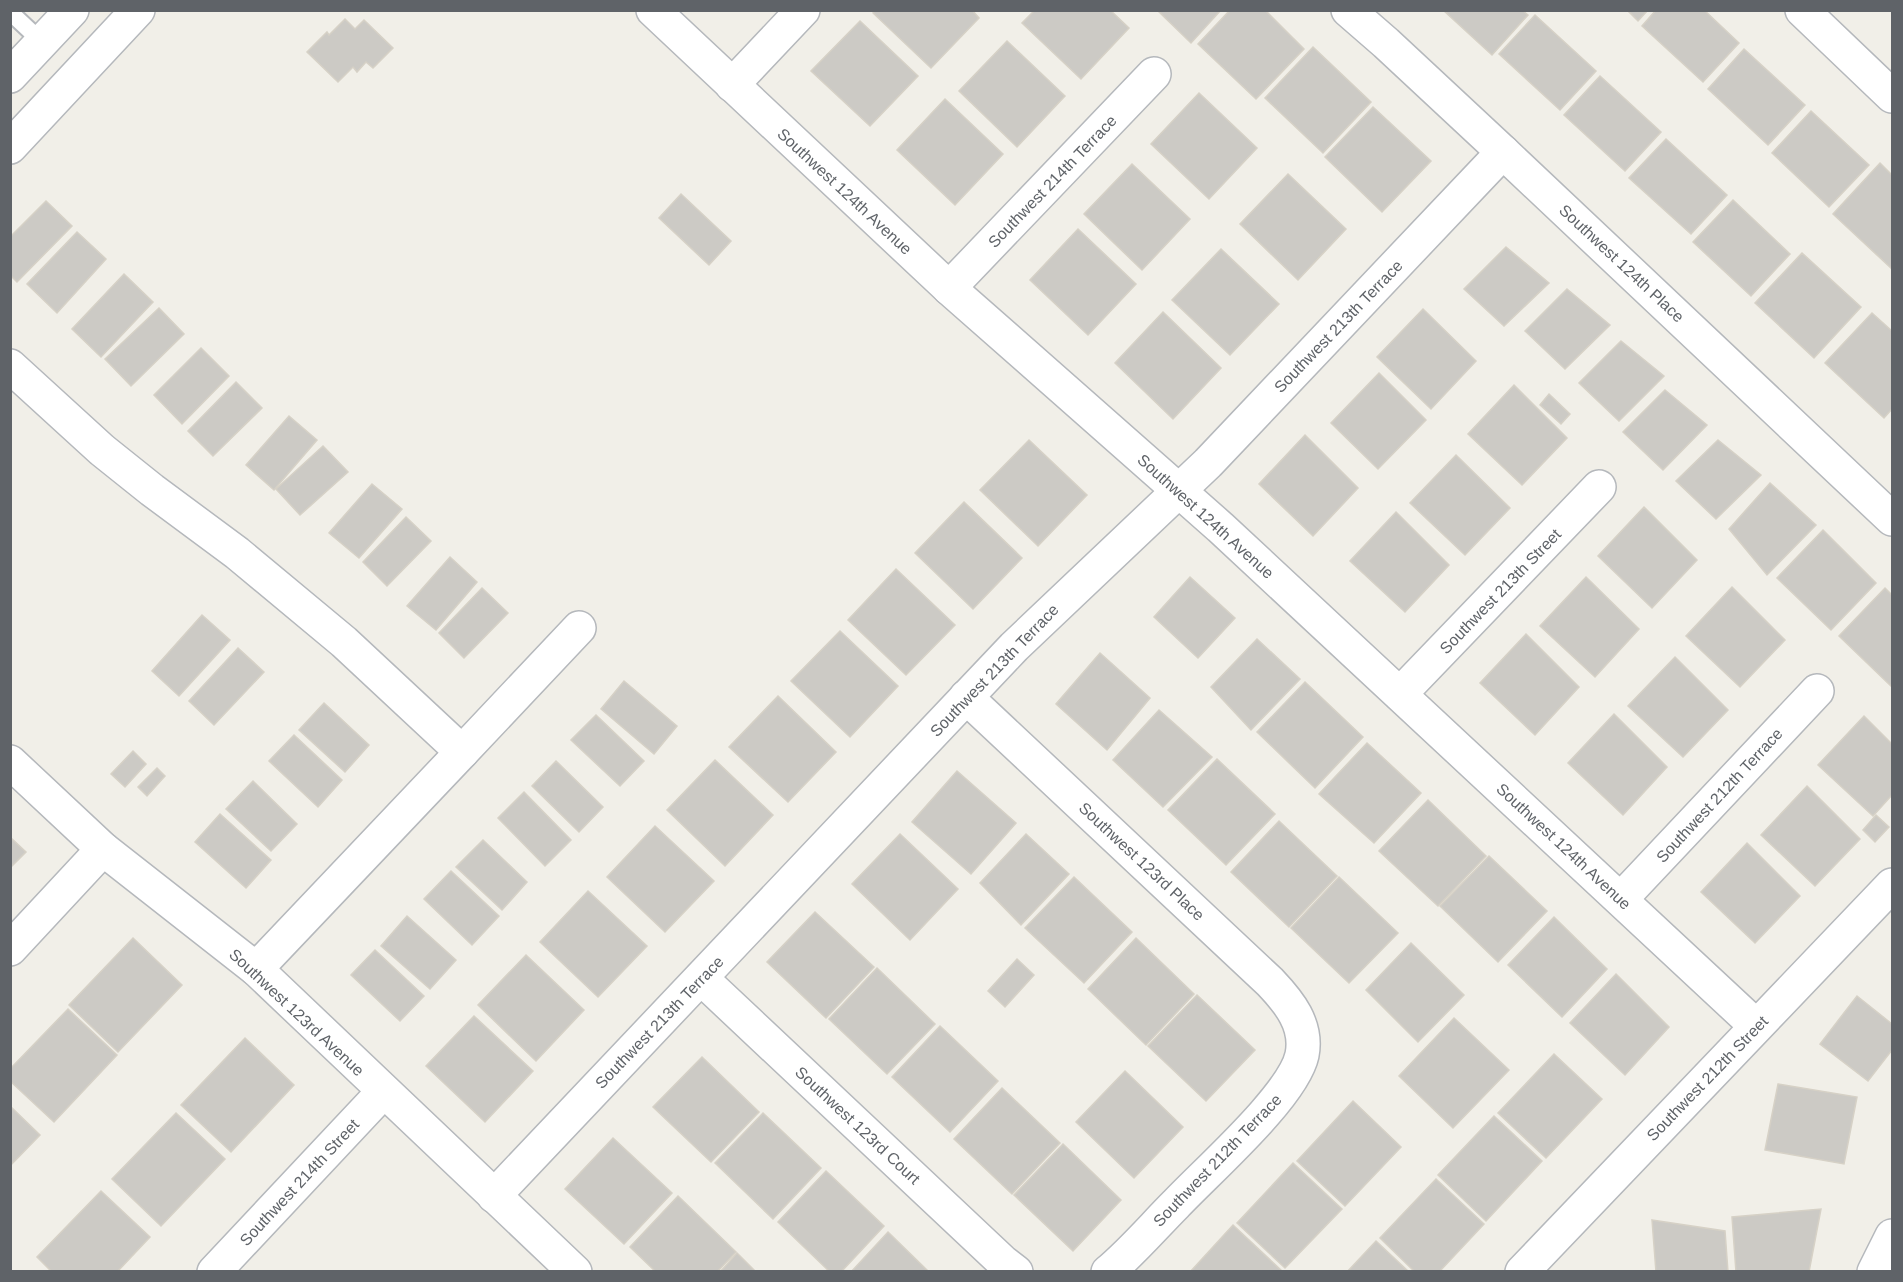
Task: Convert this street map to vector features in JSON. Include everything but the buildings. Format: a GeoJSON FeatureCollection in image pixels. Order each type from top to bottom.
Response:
{"type":"FeatureCollection","features":[{"type":"Feature","properties":{"kind":"street"},"geometry":{"type":"LineString","coordinates":[[10,76],[72,10]]}},
{"type":"Feature","properties":{"kind":"street"},"geometry":{"type":"LineString","coordinates":[[10,147],[138,10]]}},
{"type":"Feature","properties":{"kind":"street","name":"Southwest 124th Avenue"},"geometry":{"type":"LineString","coordinates":[[653,10],[949,288],[1179,490],[1621,898],[1756,1026]]}},
{"type":"Feature","properties":{"kind":"street"},"geometry":{"type":"LineString","coordinates":[[732,86],[803,10]]}},
{"type":"Feature","properties":{"kind":"street","name":"Southwest 124th Place"},"geometry":{"type":"LineString","coordinates":[[1348,10],[1503,152],[1893,519]]}},
{"type":"Feature","properties":{"kind":"street"},"geometry":{"type":"LineString","coordinates":[[1802,10],[1893,96]]}},
{"type":"Feature","properties":{"kind":"street","name":"Southwest 214th Terrace"},"geometry":{"type":"LineString","coordinates":[[949,288],[1154,74]]}},
{"type":"Feature","properties":{"kind":"street","name":"Southwest 213th Terrace"},"geometry":{"type":"LineString","coordinates":[[494,1196],[1014,647],[1208,463],[1503,152]]}},
{"type":"Feature","properties":{"kind":"street"},"geometry":{"type":"LineString","coordinates":[[10,366],[102,450],[237,553],[336,634],[462,752]]}},
{"type":"Feature","properties":{"kind":"street","name":"Southwest 213th Street"},"geometry":{"type":"LineString","coordinates":[[1400,694],[1599,487]]}},
{"type":"Feature","properties":{"kind":"street"},"geometry":{"type":"LineString","coordinates":[[256,969],[579,628]]}},
{"type":"Feature","properties":{"kind":"street","name":"Southwest 212th Terrace"},"geometry":{"type":"LineString","coordinates":[[1621,898],[1817,691]]}},
{"type":"Feature","properties":{"kind":"street","name":"Southwest 123rd Place"},"geometry":{"type":"LineString","coordinates":[[966,697],[1270,982],[1286,999],[1297,1016],[1303,1036]]}},
{"type":"Feature","properties":{"kind":"street","name":"Southwest 123rd Avenue"},"geometry":{"type":"LineString","coordinates":[[10,762],[103,849],[256,969],[575,1272]]}},
{"type":"Feature","properties":{"kind":"street"},"geometry":{"type":"LineString","coordinates":[[10,949],[103,849]]}},
{"type":"Feature","properties":{"kind":"street","name":"Southwest 212th Street"},"geometry":{"type":"LineString","coordinates":[[1522,1272],[1893,885]]}},
{"type":"Feature","properties":{"kind":"street","name":"Southwest 123rd Court"},"geometry":{"type":"LineString","coordinates":[[701,978],[1016,1272]]}},
{"type":"Feature","properties":{"kind":"street","name":"Southwest 212th Terrace"},"geometry":{"type":"LineString","coordinates":[[1108,1272],[1258,1120],[1282,1092],[1295,1075],[1302,1054],[1303,1036]]}},
{"type":"Feature","properties":{"kind":"street","name":"Southwest 214th Street"},"geometry":{"type":"LineString","coordinates":[[214,1272],[383,1092]]}},
{"type":"Feature","properties":{"kind":"street"},"geometry":{"type":"LineString","coordinates":[[1874,1272],[1893,1236]]}},
{"type":"Feature","properties":{"kind":"lane"},"geometry":{"type":"LineString","coordinates":[[10,12],[42,42]]}}]}
